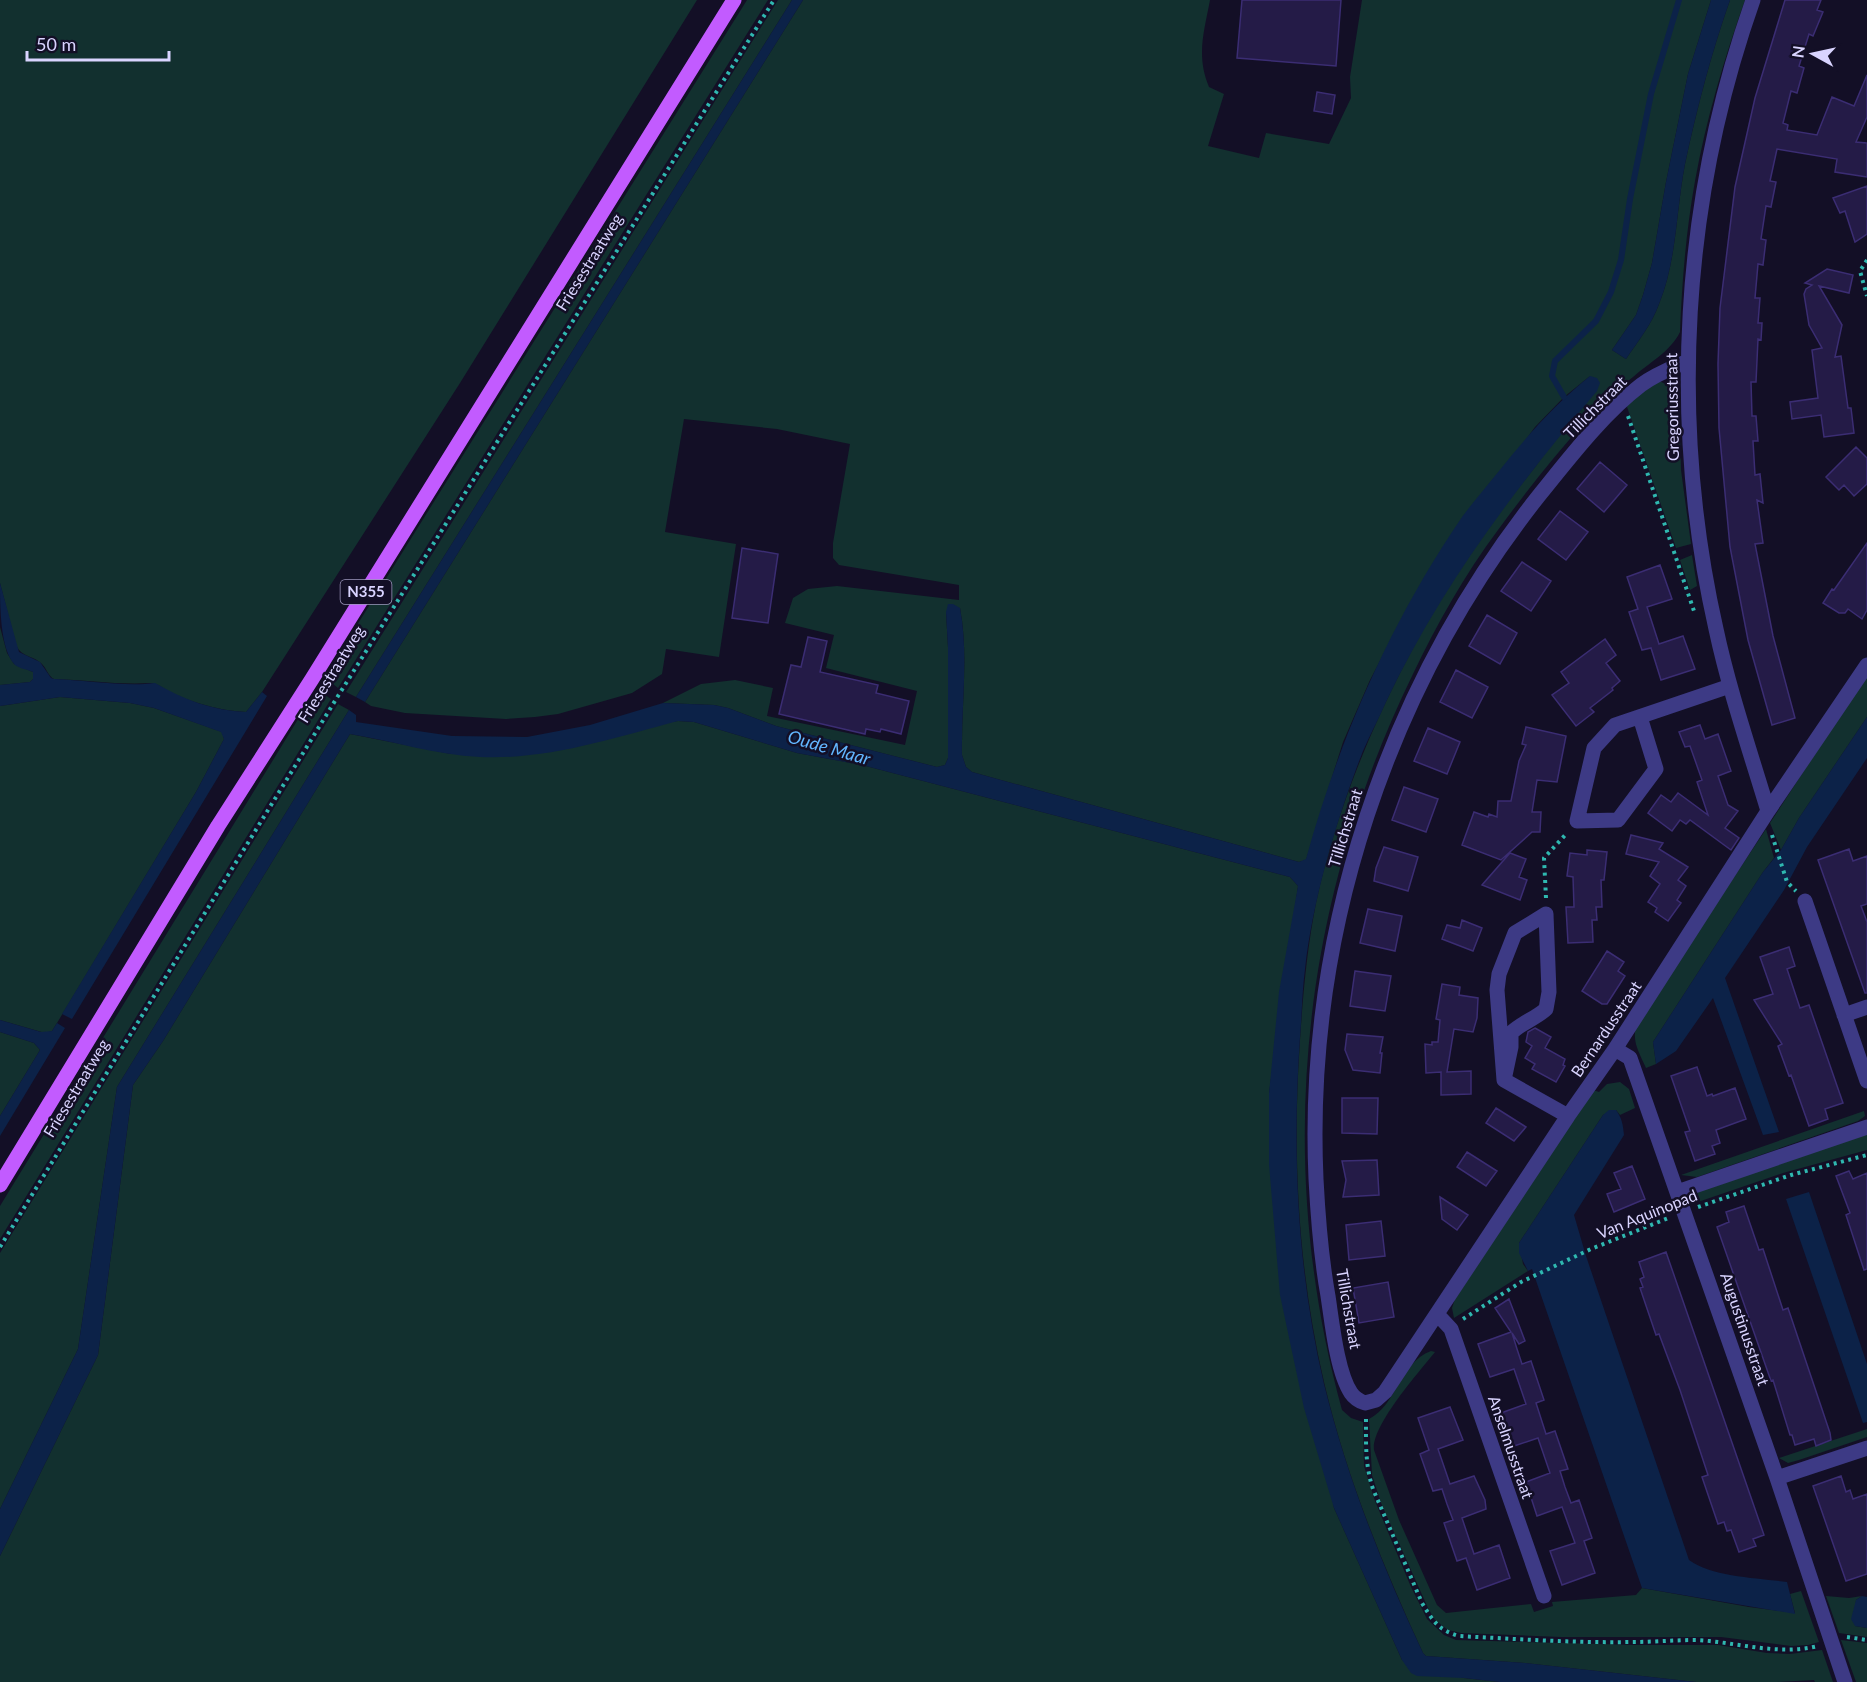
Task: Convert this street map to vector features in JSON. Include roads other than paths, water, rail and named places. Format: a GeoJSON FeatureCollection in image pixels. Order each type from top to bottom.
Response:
{"type":"FeatureCollection","features":[{"type":"Feature","properties":{"kind":"main road","name":"Friesestraatweg"},"geometry":{"type":"LineString","coordinates":[[0,1185],[218,826],[734,0]]}},
{"type":"Feature","properties":{"kind":"street","name":"Gregoriusstraat"},"geometry":{"type":"LineString","coordinates":[[1753,0],[1719,112],[1704,182],[1690,292],[1689,423],[1695,514],[1716,629],[1730,686],[1768,811]]}},
{"type":"Feature","properties":{"kind":"street","name":"Tillichstraat"},"geometry":{"type":"LineString","coordinates":[[1365,1403],[1356,1399],[1350,1391],[1336,1342],[1324,1276],[1315,1149],[1316,1082],[1321,1014],[1346,887],[1365,820],[1407,713],[1459,611],[1521,518],[1567,461],[1623,402],[1641,386],[1665,370],[1688,361]]}},
{"type":"Feature","properties":{"kind":"street","name":"Bernardusstraat"},"geometry":{"type":"LineString","coordinates":[[1365,1403],[1376,1400],[1384,1392],[1615,1049],[1768,811],[1867,665]]}},
{"type":"Feature","properties":{"kind":"street"},"geometry":{"type":"LineString","coordinates":[[1640,717],[1656,769],[1618,820],[1577,821],[1594,748],[1615,725],[1730,686]]}},
{"type":"Feature","properties":{"kind":"street"},"geometry":{"type":"LineString","coordinates":[[1805,901],[1867,1081]]}},
{"type":"Feature","properties":{"kind":"street"},"geometry":{"type":"LineString","coordinates":[[1546,914],[1549,992],[1546,1009],[1511,1033],[1504,1080],[1497,990],[1499,974],[1515,933],[1546,914]]}},
{"type":"Feature","properties":{"kind":"street"},"geometry":{"type":"LineString","coordinates":[[1844,1014],[1867,1007]]}},
{"type":"Feature","properties":{"kind":"street","name":"Augustinusstraat"},"geometry":{"type":"LineString","coordinates":[[1615,1049],[1630,1058],[1777,1478],[1845,1682]]}},
{"type":"Feature","properties":{"kind":"street"},"geometry":{"type":"LineString","coordinates":[[1504,1080],[1568,1116]]}},
{"type":"Feature","properties":{"kind":"street"},"geometry":{"type":"LineString","coordinates":[[1677,1192],[1867,1127]]}},
{"type":"Feature","properties":{"kind":"street","name":"Anselmusstraat"},"geometry":{"type":"LineString","coordinates":[[1437,1314],[1451,1329],[1544,1596]]}},
{"type":"Feature","properties":{"kind":"street"},"geometry":{"type":"LineString","coordinates":[[1777,1478],[1867,1448]]}},
{"type":"Feature","properties":{"kind":"water"},"geometry":{"type":"Polygon","coordinates":[[[792,0],[803,0],[365,702],[356,697],[792,0]]]}},
{"type":"Feature","properties":{"kind":"water"},"geometry":{"type":"Polygon","coordinates":[[[1711,0],[1730,0],[1711,61],[1685,164],[1665,287],[1656,311],[1626,359],[1612,350],[1636,315],[1643,295],[1652,263],[1688,74],[1711,0]]]}},
{"type":"Feature","properties":{"kind":"water","name":"Oude Maar"},"geometry":{"type":"Polygon","coordinates":[[[1590,376],[1597,378],[1600,383],[1597,391],[1537,465],[1481,540],[1455,578],[1407,659],[1363,751],[1335,831],[1320,886],[1305,969],[1297,1124],[1302,1255],[1315,1341],[1343,1453],[1393,1587],[1423,1653],[1426,1656],[1525,1663],[1696,1682],[1500,1682],[1417,1676],[1411,1673],[1402,1660],[1334,1508],[1304,1408],[1280,1295],[1269,1164],[1269,1093],[1279,992],[1298,886],[1290,877],[862,765],[797,753],[694,722],[678,721],[605,741],[530,755],[505,757],[447,754],[350,734],[163,1041],[133,1085],[98,1355],[0,1556],[0,1509],[78,1349],[117,1087],[349,710],[356,715],[356,722],[452,736],[527,737],[590,725],[663,703],[714,705],[776,726],[937,767],[945,765],[948,758],[946,612],[948,604],[953,604],[960,608],[963,626],[962,755],[966,767],[972,772],[1299,862],[1306,859],[1319,814],[1351,725],[1412,597],[1462,517],[1520,445],[1553,409],[1590,376]]]}},
{"type":"Feature","properties":{"kind":"water"},"geometry":{"type":"Polygon","coordinates":[[[0,583],[19,652],[40,662],[51,678],[118,684],[155,683],[199,703],[246,712],[262,692],[267,696],[72,1019],[62,1014],[196,792],[224,739],[221,732],[154,708],[130,703],[60,697],[0,706],[0,685],[30,682],[33,679],[33,672],[15,665],[6,649],[2,627],[0,583]]]}},
{"type":"Feature","properties":{"kind":"water"},"geometry":{"type":"Polygon","coordinates":[[[1867,717],[1867,758],[1807,847],[1784,890],[1725,978],[1779,1132],[1763,1135],[1713,998],[1676,1051],[1656,1064],[1653,1042],[1867,717]]]}},
{"type":"Feature","properties":{"kind":"water"},"geometry":{"type":"Polygon","coordinates":[[[0,1020],[41,1032],[52,1031],[57,1023],[65,1028],[0,1136],[0,1116],[40,1050],[34,1043],[0,1032],[0,1020]]]}},
{"type":"Feature","properties":{"kind":"water"},"geometry":{"type":"Polygon","coordinates":[[[1609,1110],[1616,1110],[1618,1113],[1624,1135],[1574,1215],[1689,1560],[1699,1566],[1722,1573],[1787,1582],[1795,1614],[1642,1588],[1532,1269],[1528,1271],[1519,1253],[1519,1243],[1603,1115],[1609,1110]]]}},
{"type":"Feature","properties":{"kind":"water"},"geometry":{"type":"Polygon","coordinates":[[[1809,1192],[1867,1364],[1867,1422],[1863,1423],[1786,1199],[1809,1192]]]}},
{"type":"Feature","properties":{"kind":"water"},"geometry":{"type":"Polygon","coordinates":[[[1862,1596],[1867,1597],[1867,1628],[1855,1626],[1851,1619],[1856,1600],[1862,1596]]]}},
{"type":"Feature","properties":{"kind":"waterway"},"geometry":{"type":"LineString","coordinates":[[1564,397],[1552,376],[1555,361],[1596,321],[1611,292],[1621,260],[1630,199],[1651,94],[1679,0]]}}]}
